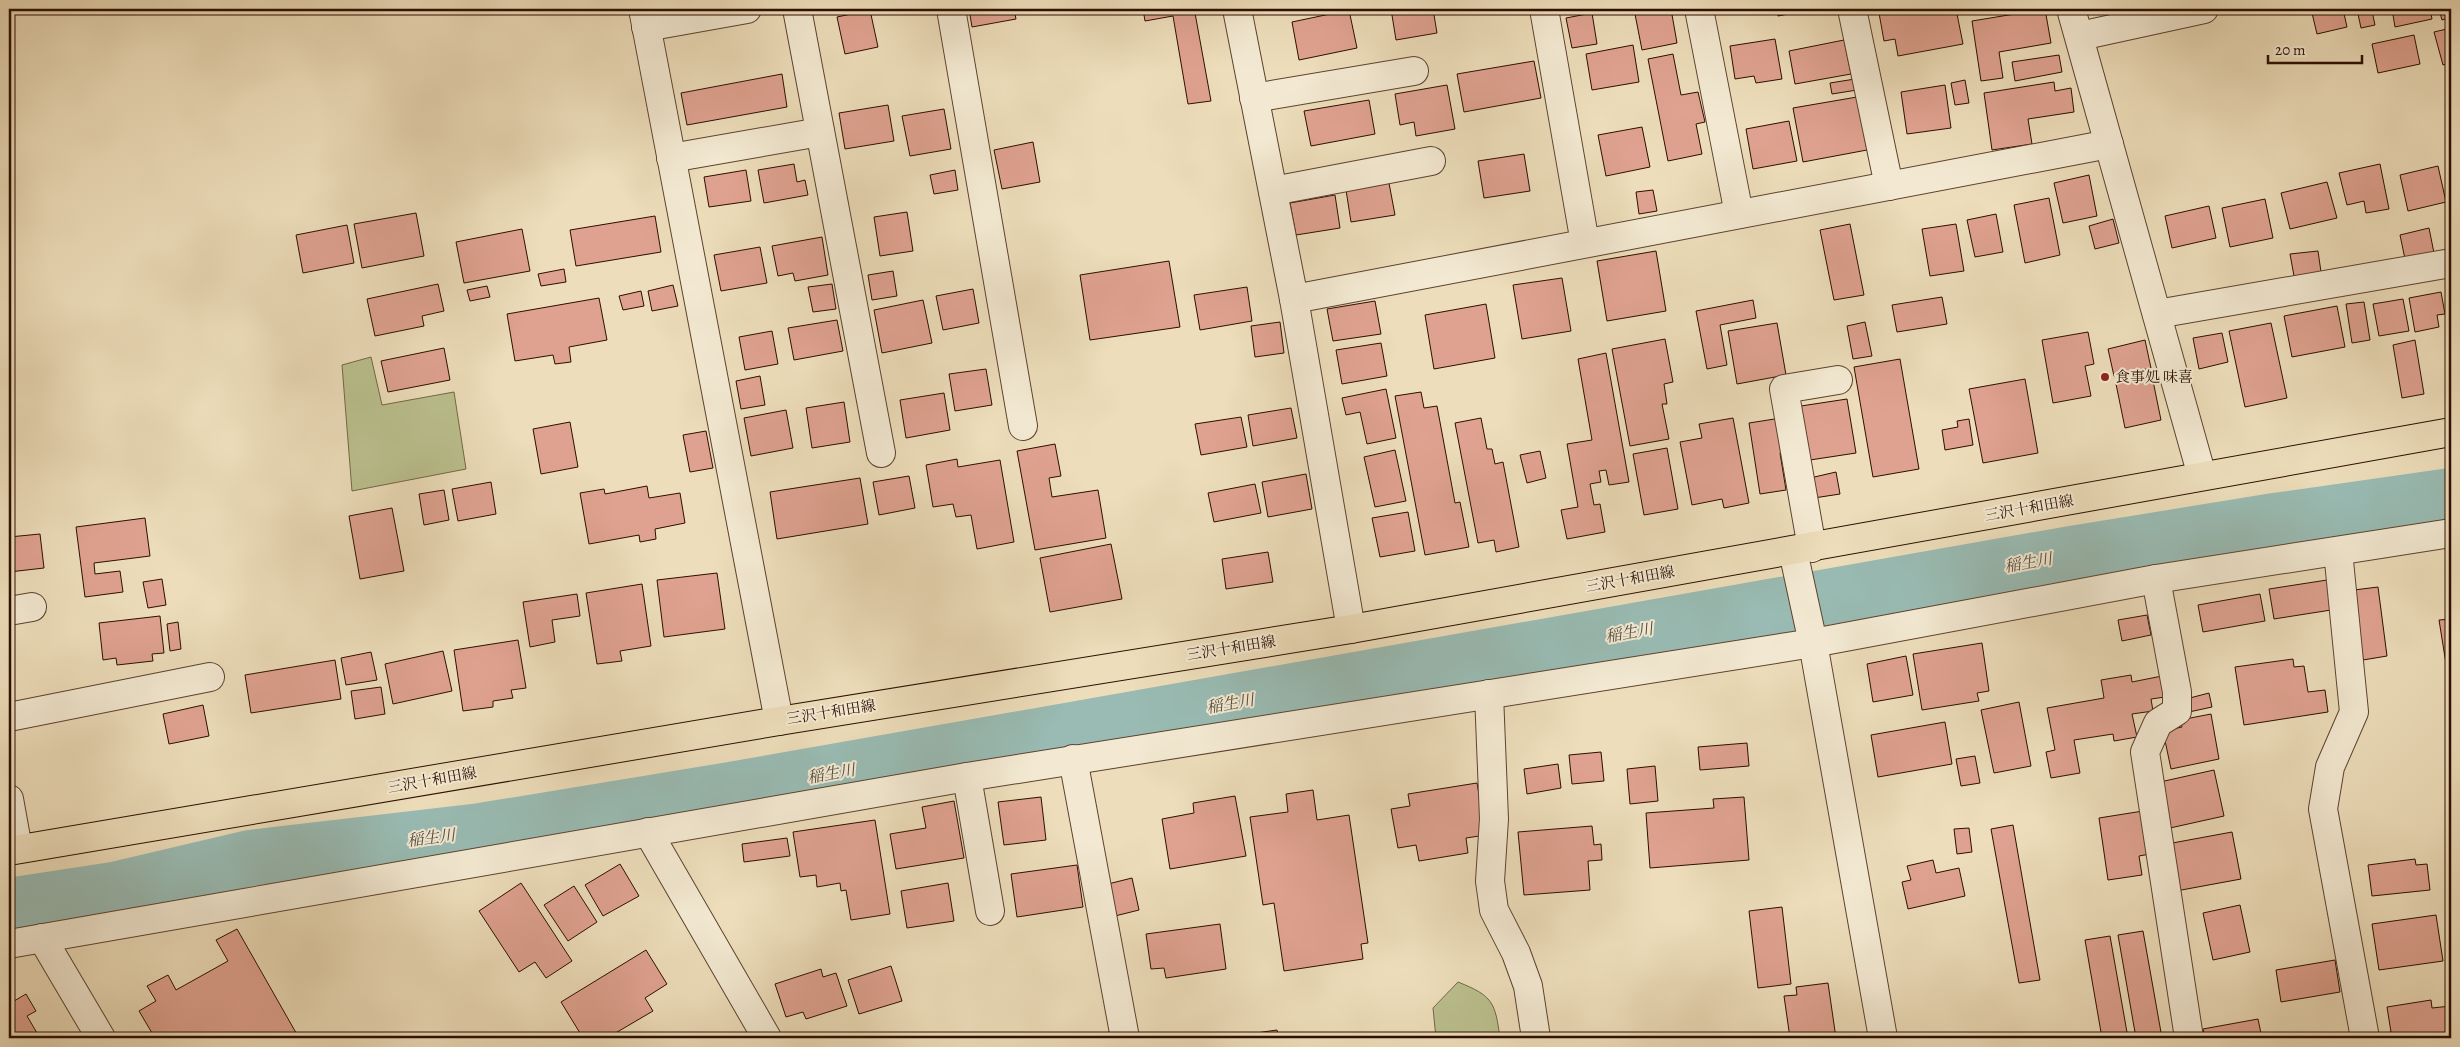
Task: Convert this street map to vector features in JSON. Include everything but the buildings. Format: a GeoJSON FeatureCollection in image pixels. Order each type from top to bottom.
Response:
{"type":"FeatureCollection","features":[{"type":"Feature","properties":{"kind":"main road","name":"三沢十和田線"},"geometry":{"type":"LineString","coordinates":[[13,850],[779,721],[1351,629],[1802,550],[2451,432]]}},
{"type":"Feature","properties":{"kind":"street"},"geometry":{"type":"LineString","coordinates":[[747,9],[645,18],[779,721]]}},
{"type":"Feature","properties":{"kind":"street"},"geometry":{"type":"LineString","coordinates":[[797,9],[881,453]]}},
{"type":"Feature","properties":{"kind":"street"},"geometry":{"type":"LineString","coordinates":[[951,9],[1023,426]]}},
{"type":"Feature","properties":{"kind":"street"},"geometry":{"type":"LineString","coordinates":[[1237,9],[1294,299],[1351,629]]}},
{"type":"Feature","properties":{"kind":"street"},"geometry":{"type":"LineString","coordinates":[[1544,9],[1585,244]]}},
{"type":"Feature","properties":{"kind":"street"},"geometry":{"type":"LineString","coordinates":[[1699,9],[1739,214]]}},
{"type":"Feature","properties":{"kind":"street"},"geometry":{"type":"LineString","coordinates":[[1852,9],[1889,186]]}},
{"type":"Feature","properties":{"kind":"street"},"geometry":{"type":"LineString","coordinates":[[2071,9],[2202,476]]}},
{"type":"Feature","properties":{"kind":"street"},"geometry":{"type":"LineString","coordinates":[[2080,36],[2204,9]]}},
{"type":"Feature","properties":{"kind":"street"},"geometry":{"type":"LineString","coordinates":[[1254,98],[1414,71]]}},
{"type":"Feature","properties":{"kind":"street"},"geometry":{"type":"LineString","coordinates":[[671,158],[820,132]]}},
{"type":"Feature","properties":{"kind":"street"},"geometry":{"type":"LineString","coordinates":[[1294,299],[2108,144]]}},
{"type":"Feature","properties":{"kind":"street"},"geometry":{"type":"LineString","coordinates":[[1272,191],[1432,160]]}},
{"type":"Feature","properties":{"kind":"street"},"geometry":{"type":"LineString","coordinates":[[2157,314],[2451,263]]}},
{"type":"Feature","properties":{"kind":"street"},"geometry":{"type":"LineString","coordinates":[[1838,380],[1784,389],[1802,550],[1800,584],[1884,1038]]}},
{"type":"Feature","properties":{"kind":"street"},"geometry":{"type":"LineString","coordinates":[[9,944],[1073,759],[1489,694],[1811,636],[2451,533]]}},
{"type":"Feature","properties":{"kind":"street"},"geometry":{"type":"LineString","coordinates":[[2338,551],[2354,712],[2330,767],[2324,809],[2365,1038]]}},
{"type":"Feature","properties":{"kind":"street"},"geometry":{"type":"LineString","coordinates":[[2156,579],[2177,692],[2177,711],[2158,723],[2145,752],[2189,1038]]}},
{"type":"Feature","properties":{"kind":"street"},"geometry":{"type":"LineString","coordinates":[[9,717],[210,677]]}},
{"type":"Feature","properties":{"kind":"street"},"geometry":{"type":"LineString","coordinates":[[1489,694],[1494,819],[1490,881],[1494,910],[1516,953],[1528,986],[1536,1038]]}},
{"type":"Feature","properties":{"kind":"street"},"geometry":{"type":"LineString","coordinates":[[1073,759],[1125,1038]]}},
{"type":"Feature","properties":{"kind":"street"},"geometry":{"type":"LineString","coordinates":[[967,777],[990,911]]}},
{"type":"Feature","properties":{"kind":"street"},"geometry":{"type":"LineString","coordinates":[[9,799],[13,850]]}},
{"type":"Feature","properties":{"kind":"street"},"geometry":{"type":"LineString","coordinates":[[648,832],[767,1038]]}},
{"type":"Feature","properties":{"kind":"street"},"geometry":{"type":"LineString","coordinates":[[42,938],[101,1038]]}},
{"type":"Feature","properties":{"kind":"green space"},"geometry":{"type":"Polygon","coordinates":[[[371,357],[382,405],[454,392],[466,469],[352,491],[342,365],[371,357]]]}},
{"type":"Feature","properties":{"kind":"green space"},"geometry":{"type":"Polygon","coordinates":[[[1458,982],[1479,992],[1490,1002],[1494,1008],[1500,1038],[1436,1038],[1433,1008],[1458,982]]]}},
{"type":"Feature","properties":{"kind":"waterway","name":"稲生川"},"geometry":{"type":"LineString","coordinates":[[9,906],[114,890],[250,858],[481,831],[731,790],[2071,554],[2275,521],[2451,496]]}},
{"type":"Feature","properties":{"kind":"place","name":"食事処 味喜"},"geometry":{"type":"Point","coordinates":[2105,377]}}]}
